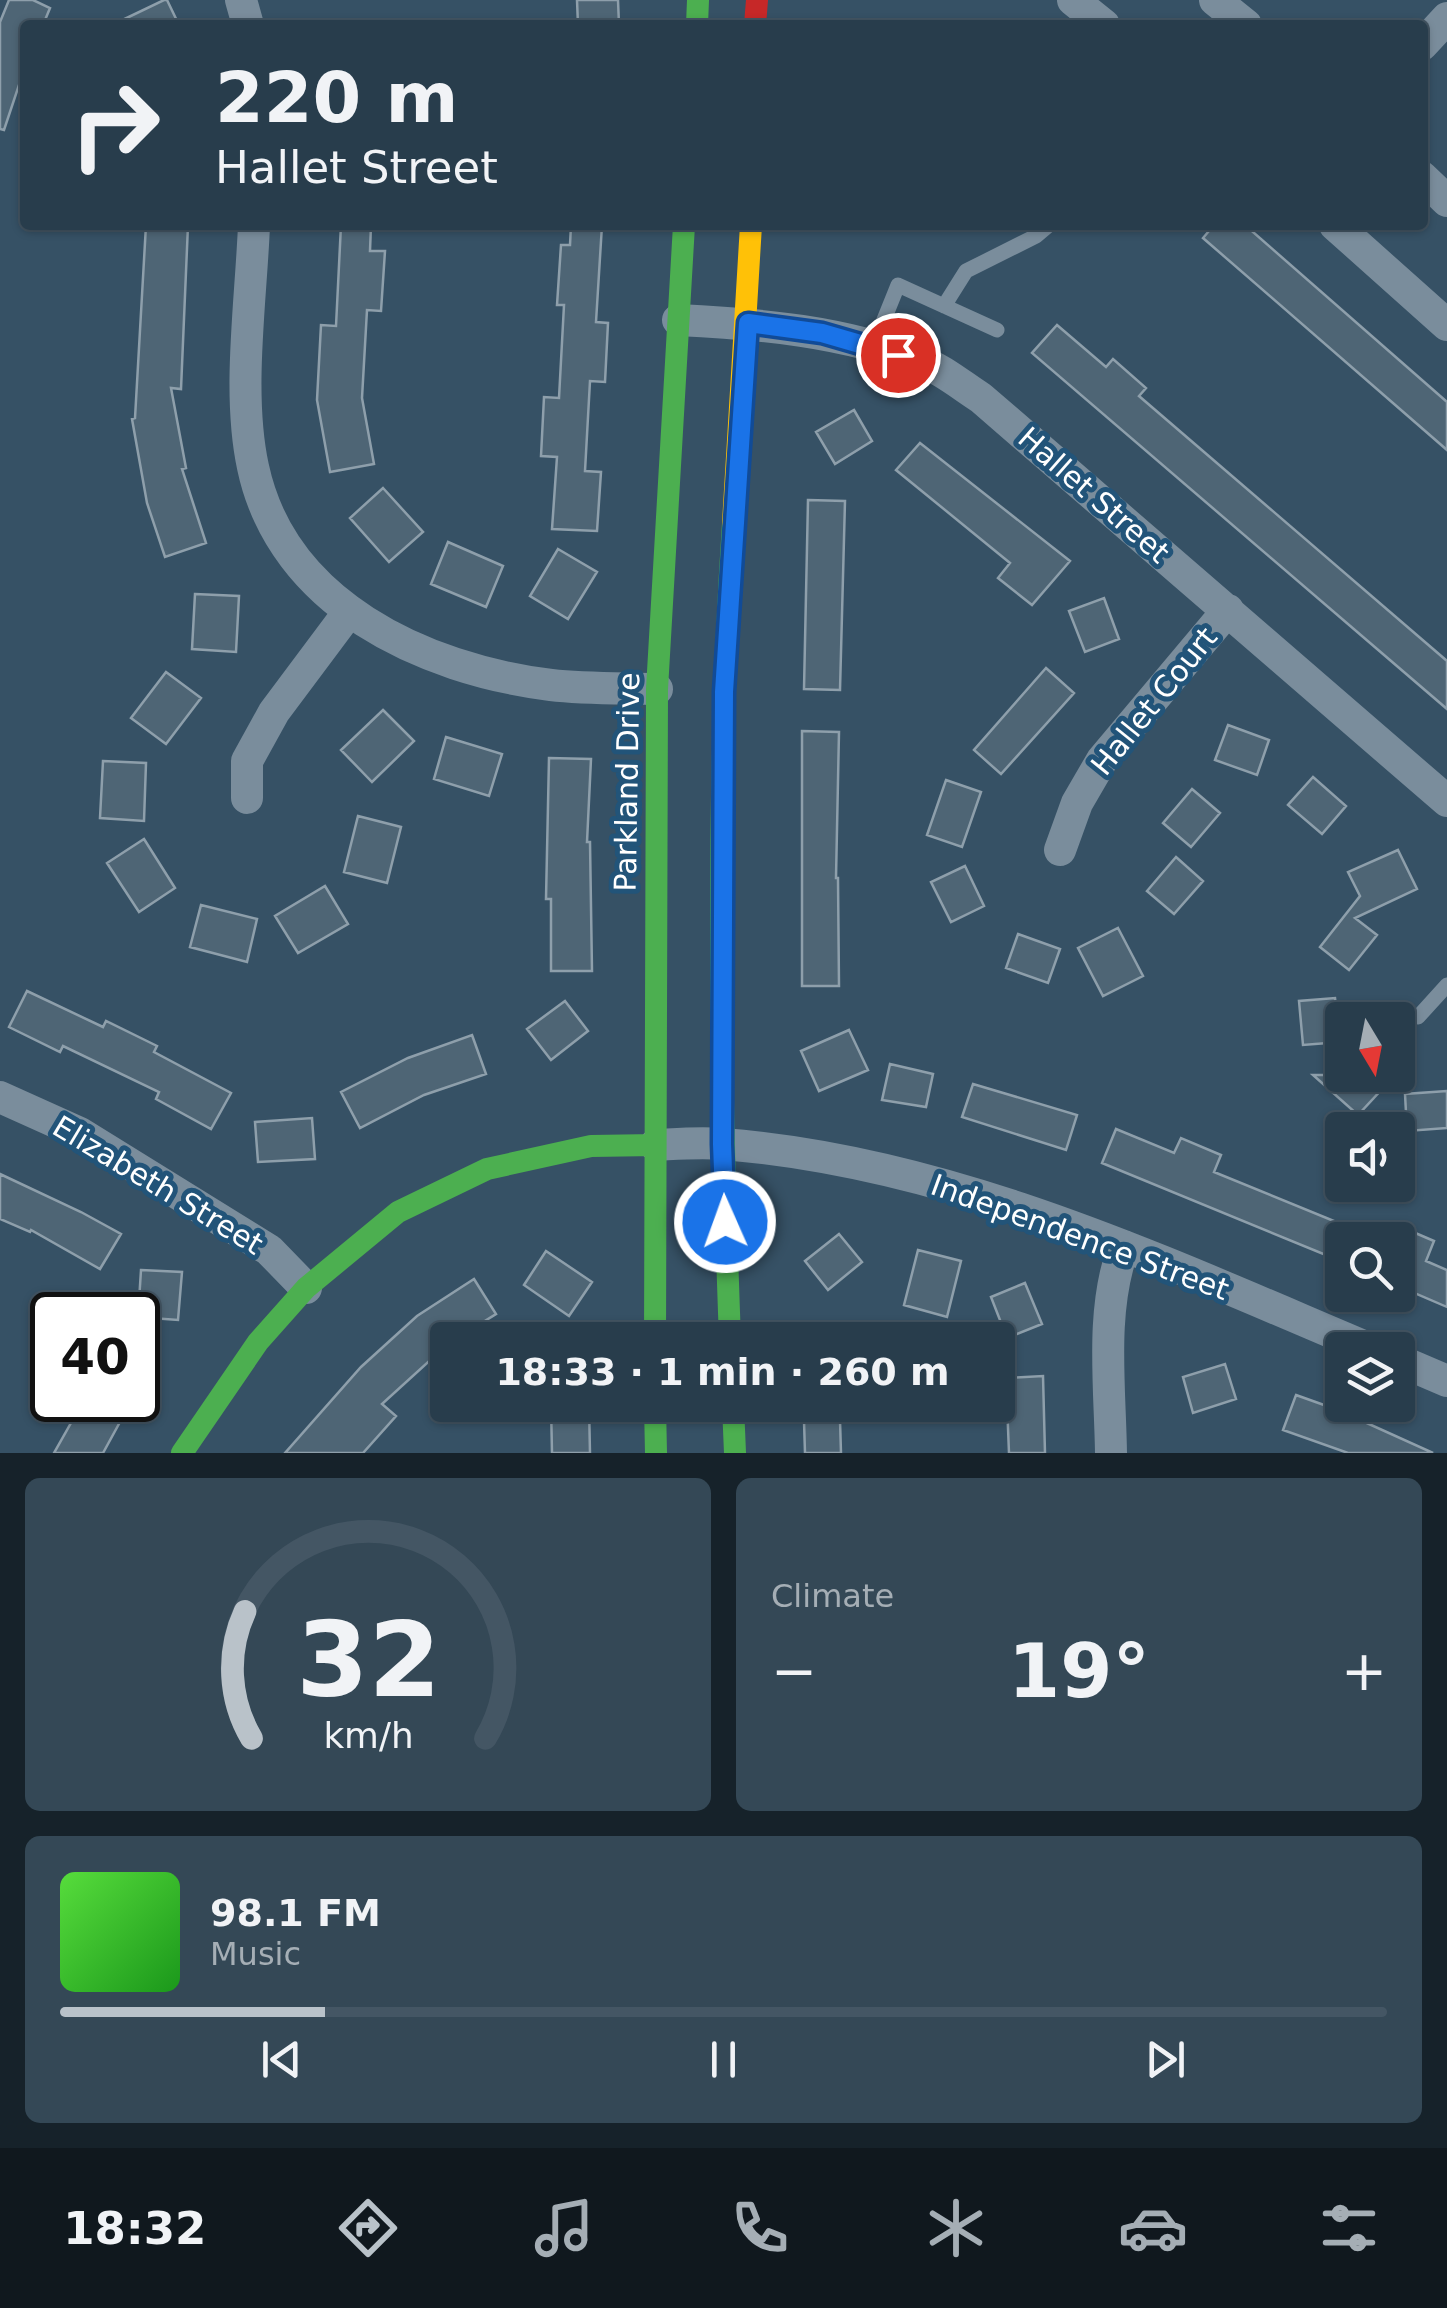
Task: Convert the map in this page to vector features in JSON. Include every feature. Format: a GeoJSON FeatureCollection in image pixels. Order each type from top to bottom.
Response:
{"type":"FeatureCollection","features":[{"type":"Feature","properties":{"kind":"street"},"geometry":{"type":"LineString","coordinates":[[1073,0],[1098,20]]}},
{"type":"Feature","properties":{"kind":"street"},"geometry":{"type":"LineString","coordinates":[[1215,0],[1240,20]]}},
{"type":"Feature","properties":{"kind":"street"},"geometry":{"type":"LineString","coordinates":[[1428,39],[1447,18]]}},
{"type":"Feature","properties":{"kind":"street"},"geometry":{"type":"LineString","coordinates":[[1428,184],[1447,201]]}},
{"type":"Feature","properties":{"kind":"street"},"geometry":{"type":"LineString","coordinates":[[254,230],[246,400],[252,466],[268,515],[287,551],[348,613],[418,652],[485,672],[551,685],[657,689]]}},
{"type":"Feature","properties":{"kind":"street","name":"Parkland Drive"},"geometry":{"type":"LineString","coordinates":[[655,1322],[657,689],[684,230]]}},
{"type":"Feature","properties":{"kind":"street"},"geometry":{"type":"LineString","coordinates":[[729,1322],[722,1144],[724,692],[748,323],[750,230]]}},
{"type":"Feature","properties":{"kind":"street"},"geometry":{"type":"LineString","coordinates":[[1341,230],[1447,325]]}},
{"type":"Feature","properties":{"kind":"street","name":"Hallet Street"},"geometry":{"type":"LineString","coordinates":[[678,320],[748,323],[822,333],[924,362],[981,398],[1447,801]]}},
{"type":"Feature","properties":{"kind":"street","name":"Hallet Court"},"geometry":{"type":"LineString","coordinates":[[1060,850],[1077,803],[1102,760],[1228,610]]}},
{"type":"Feature","properties":{"kind":"street"},"geometry":{"type":"LineString","coordinates":[[248,798],[247,761],[274,712],[348,613]]}},
{"type":"Feature","properties":{"kind":"street","name":"Elizabeth Street"},"geometry":{"type":"LineString","coordinates":[[0,1097],[80,1133],[269,1250],[306,1288]]}},
{"type":"Feature","properties":{"kind":"street","name":"Independence Street"},"geometry":{"type":"LineString","coordinates":[[182,1453],[258,1342],[306,1288],[398,1212],[487,1169],[590,1146],[722,1144],[873,1166],[972,1192],[1124,1246],[1330,1332]]}},
{"type":"Feature","properties":{"kind":"street"},"geometry":{"type":"LineString","coordinates":[[1111,1453],[1110,1318],[1113,1275],[1124,1246]]}},
{"type":"Feature","properties":{"kind":"street"},"geometry":{"type":"LineString","coordinates":[[1415,1367],[1447,1381]]}},
{"type":"Feature","properties":{"kind":"street"},"geometry":{"type":"LineString","coordinates":[[656,1422],[656,1453]]}},
{"type":"Feature","properties":{"kind":"street"},"geometry":{"type":"LineString","coordinates":[[734,1422],[735,1453]]}},
{"type":"Feature","properties":{"kind":"lane"},"geometry":{"type":"LineString","coordinates":[[944,306],[966,270],[1044,230]]}},
{"type":"Feature","properties":{"kind":"lane"},"geometry":{"type":"LineString","coordinates":[[872,347],[898,285],[997,330]]}},
{"type":"Feature","properties":{"kind":"lane"},"geometry":{"type":"LineString","coordinates":[[1418,1017],[1447,986]]}},
{"type":"Feature","properties":{"kind":"building"},"geometry":{"type":"Polygon","coordinates":[[[9,0],[33,0],[50,8],[45,20],[20,20],[20,82],[4,130],[0,129],[0,22],[9,0]]]}},
{"type":"Feature","properties":{"kind":"building"},"geometry":{"type":"Polygon","coordinates":[[[167,0],[177,20],[122,20],[167,0]]]}},
{"type":"Feature","properties":{"kind":"building"},"geometry":{"type":"Polygon","coordinates":[[[577,0],[618,0],[619,20],[578,20],[577,0]]]}},
{"type":"Feature","properties":{"kind":"building"},"geometry":{"type":"Polygon","coordinates":[[[146,230],[188,230],[181,389],[171,388],[186,468],[182,469],[206,543],[165,557],[147,503],[132,419],[146,230]]]}},
{"type":"Feature","properties":{"kind":"building"},"geometry":{"type":"Polygon","coordinates":[[[341,230],[371,230],[370,251],[385,251],[381,311],[367,310],[362,398],[374,464],[330,472],[317,400],[321,325],[336,326],[341,230]]]}},
{"type":"Feature","properties":{"kind":"building"},"geometry":{"type":"Polygon","coordinates":[[[571,230],[602,230],[596,322],[608,323],[605,382],[590,381],[585,471],[601,472],[597,531],[552,529],[557,457],[541,456],[544,397],[559,398],[564,305],[557,305],[561,245],[570,245],[571,230]]]}},
{"type":"Feature","properties":{"kind":"building"},"geometry":{"type":"Polygon","coordinates":[[[1210,230],[1251,230],[1447,402],[1447,450],[1203,238],[1210,230]]]}},
{"type":"Feature","properties":{"kind":"building"},"geometry":{"type":"Polygon","coordinates":[[[1057,325],[1106,367],[1113,359],[1146,388],[1139,396],[1447,661],[1447,709],[1032,353],[1057,325]]]}},
{"type":"Feature","properties":{"kind":"building"},"geometry":{"type":"Polygon","coordinates":[[[854,410],[872,441],[835,464],[816,432],[854,410]]]}},
{"type":"Feature","properties":{"kind":"building"},"geometry":{"type":"Polygon","coordinates":[[[920,443],[1070,561],[1032,605],[998,578],[1010,563],[896,470],[920,443]]]}},
{"type":"Feature","properties":{"kind":"building"},"geometry":{"type":"Polygon","coordinates":[[[383,488],[423,532],[389,562],[350,518],[383,488]]]}},
{"type":"Feature","properties":{"kind":"building"},"geometry":{"type":"Polygon","coordinates":[[[808,500],[845,501],[840,690],[804,689],[808,500]]]}},
{"type":"Feature","properties":{"kind":"building"},"geometry":{"type":"Polygon","coordinates":[[[448,542],[503,566],[486,607],[431,584],[448,542]]]}},
{"type":"Feature","properties":{"kind":"building"},"geometry":{"type":"Polygon","coordinates":[[[558,549],[597,572],[568,619],[530,596],[558,549]]]}},
{"type":"Feature","properties":{"kind":"building"},"geometry":{"type":"Polygon","coordinates":[[[195,594],[239,596],[236,652],[192,649],[195,594]]]}},
{"type":"Feature","properties":{"kind":"building"},"geometry":{"type":"Polygon","coordinates":[[[1104,598],[1119,639],[1085,652],[1069,611],[1104,598]]]}},
{"type":"Feature","properties":{"kind":"building"},"geometry":{"type":"Polygon","coordinates":[[[1046,668],[1074,693],[1001,774],[974,750],[1046,668]]]}},
{"type":"Feature","properties":{"kind":"building"},"geometry":{"type":"Polygon","coordinates":[[[166,672],[201,698],[166,744],[131,718],[166,672]]]}},
{"type":"Feature","properties":{"kind":"building"},"geometry":{"type":"Polygon","coordinates":[[[383,710],[414,741],[372,782],[341,750],[383,710]]]}},
{"type":"Feature","properties":{"kind":"building"},"geometry":{"type":"Polygon","coordinates":[[[1228,725],[1269,740],[1257,775],[1215,760],[1228,725]]]}},
{"type":"Feature","properties":{"kind":"building"},"geometry":{"type":"Polygon","coordinates":[[[802,731],[839,732],[839,986],[802,986],[802,731]]]}},
{"type":"Feature","properties":{"kind":"building"},"geometry":{"type":"Polygon","coordinates":[[[446,737],[502,754],[489,796],[434,779],[446,737]]]}},
{"type":"Feature","properties":{"kind":"building"},"geometry":{"type":"Polygon","coordinates":[[[549,758],[591,759],[587,842],[592,971],[551,971],[551,899],[546,899],[549,758]]]}},
{"type":"Feature","properties":{"kind":"building"},"geometry":{"type":"Polygon","coordinates":[[[103,761],[146,763],[144,821],[100,818],[103,761]]]}},
{"type":"Feature","properties":{"kind":"building"},"geometry":{"type":"Polygon","coordinates":[[[1313,777],[1346,806],[1322,834],[1288,805],[1313,777]]]}},
{"type":"Feature","properties":{"kind":"building"},"geometry":{"type":"Polygon","coordinates":[[[946,780],[981,792],[962,847],[927,835],[946,780]]]}},
{"type":"Feature","properties":{"kind":"building"},"geometry":{"type":"Polygon","coordinates":[[[1192,789],[1220,813],[1191,847],[1163,823],[1192,789]]]}},
{"type":"Feature","properties":{"kind":"building"},"geometry":{"type":"Polygon","coordinates":[[[358,816],[401,827],[387,883],[344,872],[358,816]]]}},
{"type":"Feature","properties":{"kind":"building"},"geometry":{"type":"Polygon","coordinates":[[[144,839],[175,888],[139,912],[107,863],[144,839]]]}},
{"type":"Feature","properties":{"kind":"building"},"geometry":{"type":"Polygon","coordinates":[[[1398,850],[1417,889],[1355,918],[1377,935],[1349,970],[1320,947],[1360,896],[1348,872],[1398,850]]]}},
{"type":"Feature","properties":{"kind":"building"},"geometry":{"type":"Polygon","coordinates":[[[1176,857],[1203,881],[1174,914],[1147,891],[1176,857]]]}},
{"type":"Feature","properties":{"kind":"building"},"geometry":{"type":"Polygon","coordinates":[[[965,866],[984,906],[951,922],[931,882],[965,866]]]}},
{"type":"Feature","properties":{"kind":"building"},"geometry":{"type":"Polygon","coordinates":[[[325,886],[348,924],[298,953],[275,916],[325,886]]]}},
{"type":"Feature","properties":{"kind":"building"},"geometry":{"type":"Polygon","coordinates":[[[201,905],[257,919],[247,962],[190,947],[201,905]]]}},
{"type":"Feature","properties":{"kind":"building"},"geometry":{"type":"Polygon","coordinates":[[[1118,928],[1143,976],[1103,996],[1078,948],[1118,928]]]}},
{"type":"Feature","properties":{"kind":"building"},"geometry":{"type":"Polygon","coordinates":[[[1018,934],[1060,949],[1048,983],[1006,968],[1018,934]]]}},
{"type":"Feature","properties":{"kind":"building"},"geometry":{"type":"Polygon","coordinates":[[[27,991],[103,1027],[106,1021],[157,1046],[154,1052],[231,1093],[211,1129],[156,1099],[159,1092],[63,1046],[60,1052],[9,1027],[27,991]]]}},
{"type":"Feature","properties":{"kind":"building"},"geometry":{"type":"Polygon","coordinates":[[[1335,998],[1335,1002],[1325,1002],[1325,1043],[1303,1045],[1299,1001],[1335,998]]]}},
{"type":"Feature","properties":{"kind":"building"},"geometry":{"type":"Polygon","coordinates":[[[565,1001],[588,1031],[551,1060],[527,1029],[565,1001]]]}},
{"type":"Feature","properties":{"kind":"building"},"geometry":{"type":"Polygon","coordinates":[[[849,1030],[868,1070],[819,1091],[801,1051],[849,1030]]]}},
{"type":"Feature","properties":{"kind":"building"},"geometry":{"type":"Polygon","coordinates":[[[472,1035],[486,1074],[424,1095],[360,1128],[341,1092],[408,1058],[472,1035]]]}},
{"type":"Feature","properties":{"kind":"building"},"geometry":{"type":"Polygon","coordinates":[[[890,1064],[933,1074],[926,1107],[882,1100],[890,1064]]]}},
{"type":"Feature","properties":{"kind":"building"},"geometry":{"type":"Polygon","coordinates":[[[1313,1075],[1325,1075],[1325,1086],[1313,1075]]]}},
{"type":"Feature","properties":{"kind":"building"},"geometry":{"type":"Polygon","coordinates":[[[973,1084],[1077,1115],[1066,1150],[962,1117],[973,1084]]]}},
{"type":"Feature","properties":{"kind":"building"},"geometry":{"type":"Polygon","coordinates":[[[1447,1091],[1447,1128],[1415,1130],[1415,1112],[1406,1112],[1405,1094],[1447,1091]]]}},
{"type":"Feature","properties":{"kind":"building"},"geometry":{"type":"Polygon","coordinates":[[[1332,1092],[1379,1092],[1361,1112],[1355,1112],[1332,1092]]]}},
{"type":"Feature","properties":{"kind":"building"},"geometry":{"type":"Polygon","coordinates":[[[312,1118],[315,1159],[258,1162],[255,1122],[312,1118]]]}},
{"type":"Feature","properties":{"kind":"building"},"geometry":{"type":"Polygon","coordinates":[[[1116,1129],[1174,1153],[1181,1138],[1221,1155],[1214,1172],[1336,1222],[1325,1222],[1325,1255],[1102,1163],[1116,1129]]]}},
{"type":"Feature","properties":{"kind":"building"},"geometry":{"type":"Polygon","coordinates":[[[0,1174],[121,1234],[100,1269],[31,1230],[0,1219],[0,1174]]]}},
{"type":"Feature","properties":{"kind":"building"},"geometry":{"type":"Polygon","coordinates":[[[1415,1233],[1434,1241],[1426,1261],[1447,1270],[1447,1307],[1415,1293],[1415,1233]]]}},
{"type":"Feature","properties":{"kind":"building"},"geometry":{"type":"Polygon","coordinates":[[[839,1234],[862,1262],[828,1290],[805,1261],[839,1234]]]}},
{"type":"Feature","properties":{"kind":"building"},"geometry":{"type":"Polygon","coordinates":[[[918,1250],[961,1261],[947,1317],[904,1305],[918,1250]]]}},
{"type":"Feature","properties":{"kind":"building"},"geometry":{"type":"Polygon","coordinates":[[[546,1251],[592,1282],[569,1316],[524,1285],[546,1251]]]}},
{"type":"Feature","properties":{"kind":"building"},"geometry":{"type":"Polygon","coordinates":[[[141,1270],[182,1272],[178,1320],[160,1319],[160,1292],[140,1292],[141,1270]]]}},
{"type":"Feature","properties":{"kind":"building"},"geometry":{"type":"Polygon","coordinates":[[[474,1279],[496,1314],[483,1322],[430,1322],[430,1360],[382,1404],[396,1416],[363,1453],[285,1453],[361,1367],[417,1316],[474,1279]]]}},
{"type":"Feature","properties":{"kind":"building"},"geometry":{"type":"Polygon","coordinates":[[[1025,1283],[1042,1324],[1015,1335],[1015,1322],[1001,1322],[991,1297],[1025,1283]]]}},
{"type":"Feature","properties":{"kind":"building"},"geometry":{"type":"Polygon","coordinates":[[[1225,1364],[1236,1399],[1193,1413],[1183,1377],[1225,1364]]]}},
{"type":"Feature","properties":{"kind":"building"},"geometry":{"type":"Polygon","coordinates":[[[1043,1376],[1045,1453],[1009,1453],[1008,1422],[1015,1422],[1015,1378],[1043,1376]]]}},
{"type":"Feature","properties":{"kind":"building"},"geometry":{"type":"Polygon","coordinates":[[[1296,1395],[1325,1405],[1325,1422],[1365,1422],[1433,1453],[1348,1453],[1283,1430],[1296,1395]]]}},
{"type":"Feature","properties":{"kind":"building"},"geometry":{"type":"Polygon","coordinates":[[[72,1422],[120,1422],[103,1453],[54,1453],[72,1422]]]}},
{"type":"Feature","properties":{"kind":"building"},"geometry":{"type":"Polygon","coordinates":[[[551,1422],[589,1422],[590,1453],[552,1453],[551,1422]]]}},
{"type":"Feature","properties":{"kind":"building"},"geometry":{"type":"Polygon","coordinates":[[[804,1422],[840,1422],[841,1453],[805,1453],[804,1422]]]}},
{"type":"Feature","properties":{"kind":"traffic: fast"},"geometry":{"type":"LineString","coordinates":[[697,20],[698,0]]}},
{"type":"Feature","properties":{"kind":"traffic: fast"},"geometry":{"type":"LineString","coordinates":[[655,1322],[657,689],[684,230]]}},
{"type":"Feature","properties":{"kind":"traffic: fast"},"geometry":{"type":"LineString","coordinates":[[729,1322],[721,931],[733,523]]}},
{"type":"Feature","properties":{"kind":"traffic: fast"},"geometry":{"type":"LineString","coordinates":[[182,1453],[258,1342],[306,1288],[398,1212],[487,1169],[591,1146],[655,1145]]}},
{"type":"Feature","properties":{"kind":"traffic: fast"},"geometry":{"type":"LineString","coordinates":[[655,1422],[656,1453]]}},
{"type":"Feature","properties":{"kind":"traffic: fast"},"geometry":{"type":"LineString","coordinates":[[734,1422],[735,1453]]}},
{"type":"Feature","properties":{"kind":"traffic: slow"},"geometry":{"type":"LineString","coordinates":[[733,523],[751,230]]}},
{"type":"Feature","properties":{"kind":"traffic: jam"},"geometry":{"type":"LineString","coordinates":[[755,20],[757,0]]}},
{"type":"Feature","properties":{"kind":"route"},"geometry":{"type":"LineString","coordinates":[[725,1222],[724,692],[748,323],[822,333],[898,355]]}}]}
